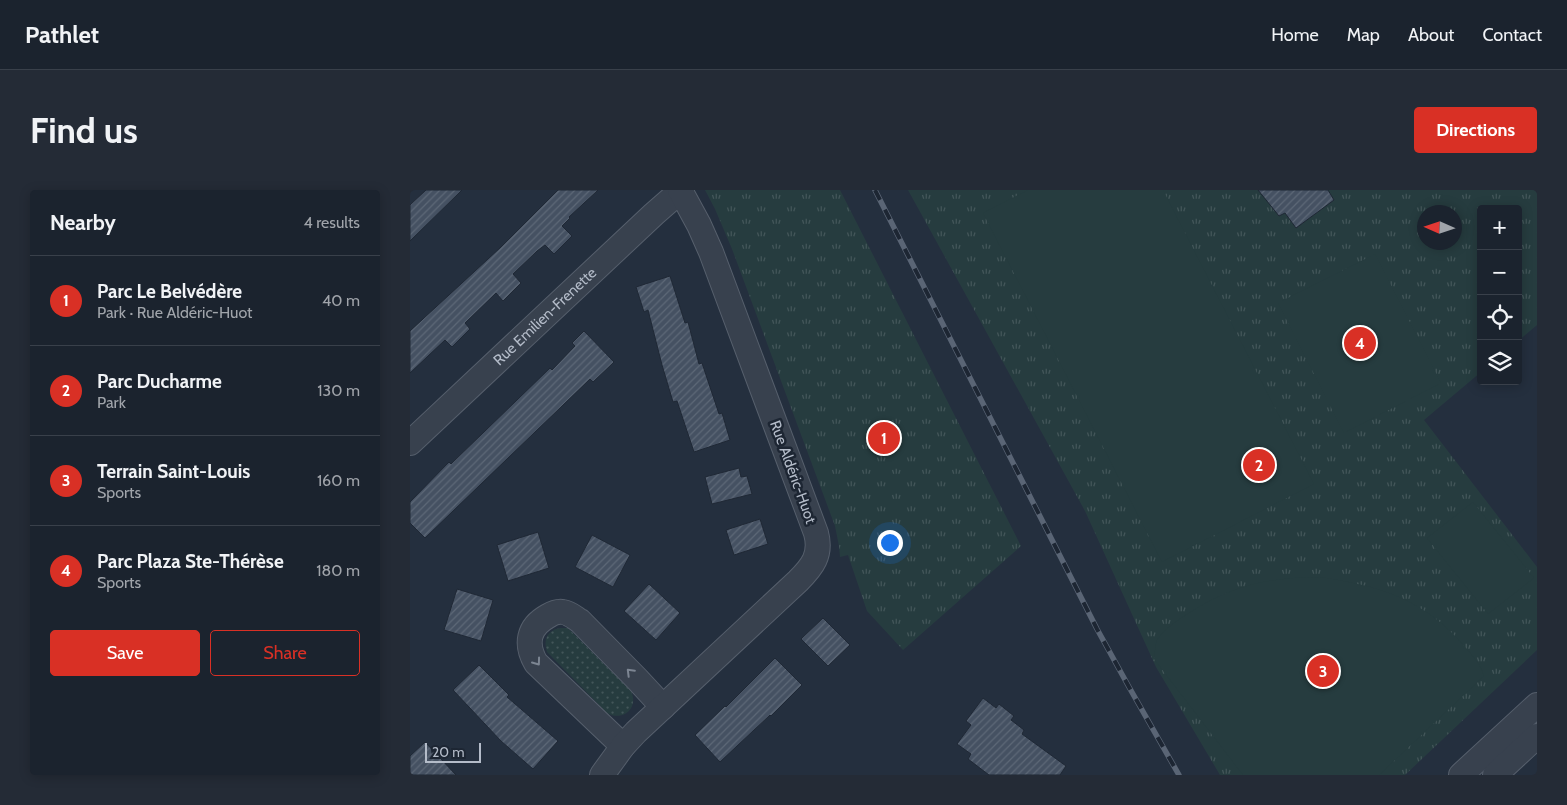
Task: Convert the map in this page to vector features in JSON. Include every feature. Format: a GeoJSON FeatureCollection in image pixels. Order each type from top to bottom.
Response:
{"type":"FeatureCollection","features":[{"type":"Feature","properties":{"kind":"street","name":"Rue Emilien-Frenette"},"geometry":{"type":"LineString","coordinates":[[410,443],[654,214],[681,191]]}},
{"type":"Feature","properties":{"kind":"street","name":"Rue Aldéric-Huot"},"geometry":{"type":"LineString","coordinates":[[602,775],[623,746],[808,572],[816,559],[818,544],[816,533],[704,234],[681,191]]}},
{"type":"Feature","properties":{"kind":"street"},"geometry":{"type":"LineString","coordinates":[[623,746],[536,663],[532,655],[530,636],[538,623],[545,617],[557,612],[574,616],[663,708]]}},
{"type":"Feature","properties":{"kind":"street"},"geometry":{"type":"LineString","coordinates":[[1500,766],[1537,705]]}},
{"type":"Feature","properties":{"kind":"street"},"geometry":{"type":"LineString","coordinates":[[1461,775],[1500,766],[1537,736]]}},
{"type":"Feature","properties":{"kind":"green space"},"geometry":{"type":"Polygon","coordinates":[[[705,190],[840,190],[1021,546],[903,650],[867,611],[848,555],[840,557],[835,526],[732,249],[705,190]]]}},
{"type":"Feature","properties":{"kind":"green space"},"geometry":{"type":"Polygon","coordinates":[[[908,190],[1537,190],[1537,325],[1522,338],[1522,205],[1477,205],[1477,375],[1424,420],[1537,567],[1537,650],[1405,775],[1220,775],[1156,667],[1085,511],[908,190]]]}},
{"type":"Feature","properties":{"kind":"green space"},"geometry":{"type":"Polygon","coordinates":[[[1028,190],[1163,190],[1314,484],[1162,562],[983,213],[1028,190]]]}},
{"type":"Feature","properties":{"kind":"green space"},"geometry":{"type":"Polygon","coordinates":[[[1375,254],[1441,383],[1344,433],[1278,303],[1375,254]]]}},
{"type":"Feature","properties":{"kind":"green space"},"geometry":{"type":"Polygon","coordinates":[[[1473,502],[1534,578],[1488,614],[1427,538],[1473,502]]]}},
{"type":"Feature","properties":{"kind":"green space"},"geometry":{"type":"Polygon","coordinates":[[[1320,577],[1382,590],[1418,606],[1450,631],[1476,661],[1484,676],[1379,775],[1243,775],[1154,659],[1157,640],[1176,621],[1221,595],[1252,584],[1268,581],[1320,577]]]}},
{"type":"Feature","properties":{"kind":"green space"},"geometry":{"type":"Polygon","coordinates":[[[567,628],[571,631],[631,691],[633,703],[628,712],[619,716],[607,713],[547,652],[547,636],[552,631],[567,628]]]}},
{"type":"Feature","properties":{"kind":"building"},"geometry":{"type":"Polygon","coordinates":[[[426,190],[462,190],[410,241],[410,205],[426,190]]]}},
{"type":"Feature","properties":{"kind":"building"},"geometry":{"type":"Polygon","coordinates":[[[558,190],[598,190],[562,226],[572,236],[554,254],[545,245],[537,251],[513,274],[521,283],[503,301],[496,293],[465,323],[470,329],[452,347],[445,340],[410,373],[410,331],[501,247],[558,190]]]}},
{"type":"Feature","properties":{"kind":"building"},"geometry":{"type":"Polygon","coordinates":[[[1258,190],[1328,190],[1334,200],[1296,228],[1285,213],[1279,216],[1258,190]]]}},
{"type":"Feature","properties":{"kind":"building"},"geometry":{"type":"Polygon","coordinates":[[[670,276],[685,323],[688,322],[699,364],[702,363],[719,414],[722,413],[730,440],[694,452],[677,401],[673,402],[648,310],[644,312],[636,287],[670,276]]]}},
{"type":"Feature","properties":{"kind":"building"},"geometry":{"type":"Polygon","coordinates":[[[584,331],[614,362],[593,382],[590,379],[425,538],[410,523],[410,502],[449,462],[451,464],[550,368],[552,370],[575,346],[572,343],[584,331]]]}},
{"type":"Feature","properties":{"kind":"building"},"geometry":{"type":"Polygon","coordinates":[[[739,468],[741,477],[747,476],[752,494],[712,504],[705,477],[739,468]]]}},
{"type":"Feature","properties":{"kind":"building"},"geometry":{"type":"Polygon","coordinates":[[[760,519],[768,544],[734,555],[726,530],[760,519]]]}},
{"type":"Feature","properties":{"kind":"building"},"geometry":{"type":"Polygon","coordinates":[[[538,532],[549,568],[508,581],[497,545],[538,532]]]}},
{"type":"Feature","properties":{"kind":"building"},"geometry":{"type":"Polygon","coordinates":[[[592,535],[630,555],[613,587],[575,567],[592,535]]]}},
{"type":"Feature","properties":{"kind":"building"},"geometry":{"type":"Polygon","coordinates":[[[649,584],[680,613],[656,640],[624,611],[649,584]]]}},
{"type":"Feature","properties":{"kind":"building"},"geometry":{"type":"Polygon","coordinates":[[[457,589],[493,600],[481,641],[444,630],[457,589]]]}},
{"type":"Feature","properties":{"kind":"building"},"geometry":{"type":"Polygon","coordinates":[[[823,618],[850,645],[828,666],[801,639],[823,618]]]}},
{"type":"Feature","properties":{"kind":"building"},"geometry":{"type":"Polygon","coordinates":[[[775,658],[802,685],[720,762],[695,735],[775,658]]]}},
{"type":"Feature","properties":{"kind":"building"},"geometry":{"type":"Polygon","coordinates":[[[479,665],[509,695],[507,697],[558,741],[533,769],[501,741],[453,690],[479,665]]]}},
{"type":"Feature","properties":{"kind":"building"},"geometry":{"type":"Polygon","coordinates":[[[983,698],[996,708],[999,704],[1014,716],[1011,720],[1024,730],[1022,734],[1066,766],[1060,775],[989,775],[968,759],[971,754],[957,744],[971,725],[966,721],[983,698]]]}},
{"type":"Feature","properties":{"kind":"building"},"geometry":{"type":"Polygon","coordinates":[[[425,742],[456,775],[410,775],[410,756],[425,742]]]}},
{"type":"Feature","properties":{"kind":"railway"},"geometry":{"type":"LineString","coordinates":[[875,190],[1097,629],[1179,775]]}},
{"type":"Feature","properties":{"kind":"place","name":"Parc Plaza Ste-Thérèse"},"geometry":{"type":"Point","coordinates":[1360,343]}},
{"type":"Feature","properties":{"kind":"place","name":"Parc Le Belvédère"},"geometry":{"type":"Point","coordinates":[884,438]}},
{"type":"Feature","properties":{"kind":"place","name":"Parc Ducharme"},"geometry":{"type":"Point","coordinates":[1259,465]}},
{"type":"Feature","properties":{"kind":"place","name":"Terrain Saint-Louis"},"geometry":{"type":"Point","coordinates":[1323,671]}}]}
